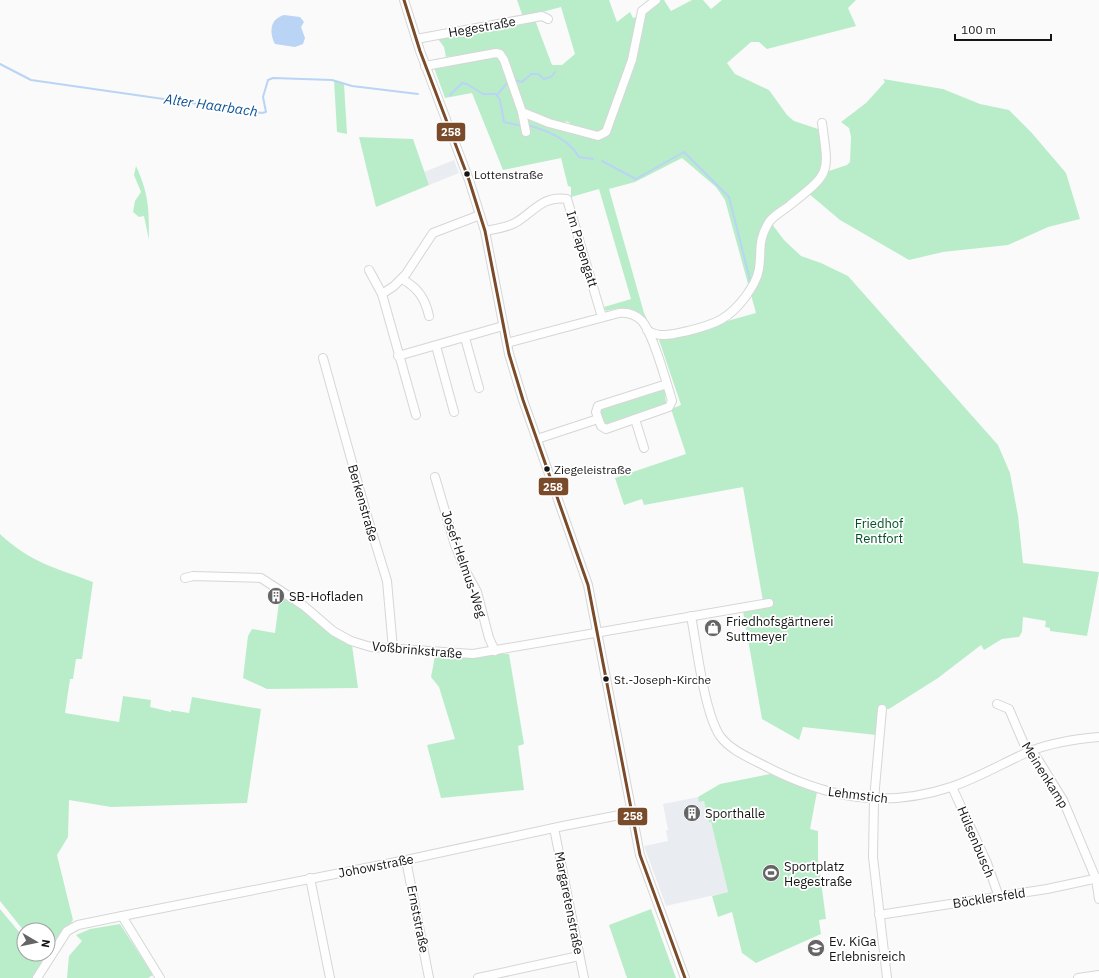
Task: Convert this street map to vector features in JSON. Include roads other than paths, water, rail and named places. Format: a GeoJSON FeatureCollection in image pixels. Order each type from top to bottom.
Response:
{"type":"FeatureCollection","features":[{"type":"Feature","properties":{"kind":"street"},"geometry":{"type":"LineString","coordinates":[[404,0],[416,39],[469,180],[484,232],[507,343],[537,439],[588,585],[630,813],[640,855],[685,978]]}},
{"type":"Feature","properties":{"kind":"street"},"geometry":{"type":"LineString","coordinates":[[522,112],[549,123],[598,136],[606,132],[632,60],[642,11],[656,0]]}},
{"type":"Feature","properties":{"kind":"street","name":"Hegestraße"},"geometry":{"type":"LineString","coordinates":[[416,39],[542,16],[548,19]]}},
{"type":"Feature","properties":{"kind":"street"},"geometry":{"type":"LineString","coordinates":[[426,66],[496,53],[500,54],[504,60],[522,112],[526,132]]}},
{"type":"Feature","properties":{"kind":"street"},"geometry":{"type":"LineString","coordinates":[[648,330],[652,333],[666,336],[690,330],[728,317],[738,308],[755,284],[759,268],[760,241],[770,221],[817,184],[824,174],[826,154],[822,123]]}},
{"type":"Feature","properties":{"kind":"street","name":"Im Papengatt"},"geometry":{"type":"LineString","coordinates":[[484,232],[506,227],[517,222],[538,205],[560,198],[567,199],[602,317]]}},
{"type":"Feature","properties":{"kind":"street"},"geometry":{"type":"LineString","coordinates":[[382,294],[404,276],[433,233],[480,215]]}},
{"type":"Feature","properties":{"kind":"street"},"geometry":{"type":"LineString","coordinates":[[369,270],[382,294],[398,356],[416,415]]}},
{"type":"Feature","properties":{"kind":"street"},"geometry":{"type":"LineString","coordinates":[[404,276],[422,295],[429,316]]}},
{"type":"Feature","properties":{"kind":"street"},"geometry":{"type":"LineString","coordinates":[[507,343],[619,313],[630,314],[641,320],[648,330],[667,384],[672,401],[669,407],[606,429],[601,426],[598,418],[596,412],[598,406],[667,384]]}},
{"type":"Feature","properties":{"kind":"street"},"geometry":{"type":"LineString","coordinates":[[398,356],[504,326]]}},
{"type":"Feature","properties":{"kind":"street"},"geometry":{"type":"LineString","coordinates":[[465,338],[479,388]]}},
{"type":"Feature","properties":{"kind":"street"},"geometry":{"type":"LineString","coordinates":[[436,346],[454,412]]}},
{"type":"Feature","properties":{"kind":"street","name":"Berkenstraße"},"geometry":{"type":"LineString","coordinates":[[323,358],[367,516],[387,581],[393,650]]}},
{"type":"Feature","properties":{"kind":"street"},"geometry":{"type":"LineString","coordinates":[[537,439],[598,418]]}},
{"type":"Feature","properties":{"kind":"street"},"geometry":{"type":"LineString","coordinates":[[635,419],[644,448]]}},
{"type":"Feature","properties":{"kind":"street","name":"Josef-Helmus-Weg"},"geometry":{"type":"LineString","coordinates":[[435,477],[455,545],[465,570],[477,592],[489,638],[495,651]]}},
{"type":"Feature","properties":{"kind":"street","name":"Voßbrinkstraße"},"geometry":{"type":"LineString","coordinates":[[185,578],[193,576],[261,578],[304,606],[333,631],[351,641],[371,647],[393,650],[473,654],[596,633]]}},
{"type":"Feature","properties":{"kind":"street"},"geometry":{"type":"LineString","coordinates":[[596,633],[769,602]]}},
{"type":"Feature","properties":{"kind":"street","name":"Lehmstich"},"geometry":{"type":"LineString","coordinates":[[692,616],[711,718],[726,743],[748,757],[816,789],[842,796],[874,799],[912,797],[952,787],[1030,752],[1061,742],[1099,737]]}},
{"type":"Feature","properties":{"kind":"street","name":"Meinenkamp"},"geometry":{"type":"LineString","coordinates":[[997,704],[1009,709],[1024,744],[1037,758],[1063,800],[1097,879],[1099,899]]}},
{"type":"Feature","properties":{"kind":"street"},"geometry":{"type":"LineString","coordinates":[[882,709],[874,799],[873,857],[887,978]]}},
{"type":"Feature","properties":{"kind":"street","name":"Hülsenbusch"},"geometry":{"type":"LineString","coordinates":[[952,787],[988,864],[999,897]]}},
{"type":"Feature","properties":{"kind":"street","name":"Johowstraße"},"geometry":{"type":"LineString","coordinates":[[38,978],[67,931],[78,925],[406,860],[630,813]]}},
{"type":"Feature","properties":{"kind":"street","name":"Margaretenstraße"},"geometry":{"type":"LineString","coordinates":[[554,828],[584,978]]}},
{"type":"Feature","properties":{"kind":"street","name":"Ernststraße"},"geometry":{"type":"LineString","coordinates":[[406,860],[429,978]]}},
{"type":"Feature","properties":{"kind":"street"},"geometry":{"type":"LineString","coordinates":[[310,878],[330,978]]}},
{"type":"Feature","properties":{"kind":"street","name":"Böcklersfeld"},"geometry":{"type":"LineString","coordinates":[[879,915],[999,897],[1097,879]]}},
{"type":"Feature","properties":{"kind":"street"},"geometry":{"type":"LineString","coordinates":[[122,916],[160,978]]}},
{"type":"Feature","properties":{"kind":"street"},"geometry":{"type":"LineString","coordinates":[[478,978],[579,956]]}},
{"type":"Feature","properties":{"kind":"street"},"geometry":{"type":"LineString","coordinates":[[1078,978],[1099,975]]}},
{"type":"Feature","properties":{"kind":"water"},"geometry":{"type":"Polygon","coordinates":[[[284,15],[300,17],[304,22],[301,27],[305,38],[303,44],[295,47],[275,44],[272,35],[272,26],[279,17],[284,15]]]}},
{"type":"Feature","properties":{"kind":"waterway","name":"Alter Haarbach"},"geometry":{"type":"LineString","coordinates":[[0,64],[31,80],[262,113],[266,112],[263,97],[268,80],[273,78],[332,80],[352,86],[418,94]]}},
{"type":"Feature","properties":{"kind":"waterway"},"geometry":{"type":"LineString","coordinates":[[514,80],[522,82],[531,74],[538,74],[544,79],[551,77],[555,72]]}},
{"type":"Feature","properties":{"kind":"waterway"},"geometry":{"type":"LineString","coordinates":[[497,95],[508,82]]}},
{"type":"Feature","properties":{"kind":"waterway","name":"Alter Haarbach"},"geometry":{"type":"LineString","coordinates":[[450,95],[462,83],[467,84],[483,94],[496,94],[500,100],[504,122],[522,126]]}},
{"type":"Feature","properties":{"kind":"waterway"},"geometry":{"type":"LineString","coordinates":[[527,125],[563,140],[579,157],[593,159]]}},
{"type":"Feature","properties":{"kind":"waterway"},"geometry":{"type":"LineString","coordinates":[[602,161],[636,179],[684,152],[729,197],[750,280]]}},
{"type":"Feature","properties":{"kind":"place","name":"Lottenstraße"},"geometry":{"type":"Point","coordinates":[467,174]}},
{"type":"Feature","properties":{"kind":"place","name":"Ziegeleistraße"},"geometry":{"type":"Point","coordinates":[547,469]}},
{"type":"Feature","properties":{"kind":"place","name":"SB-Hofladen"},"geometry":{"type":"Point","coordinates":[276,596]}},
{"type":"Feature","properties":{"kind":"place","name":"Friedhofsgärtnerei Suttmeyer"},"geometry":{"type":"Point","coordinates":[713,628]}},
{"type":"Feature","properties":{"kind":"place","name":"St.-Joseph-Kirche"},"geometry":{"type":"Point","coordinates":[606,679]}},
{"type":"Feature","properties":{"kind":"place","name":"Sporthalle"},"geometry":{"type":"Point","coordinates":[692,813]}},
{"type":"Feature","properties":{"kind":"place","name":"Sportplatz Hegestraße"},"geometry":{"type":"Point","coordinates":[771,873]}},
{"type":"Feature","properties":{"kind":"place","name":"Ev. KiGa Erlebnisreich"},"geometry":{"type":"Point","coordinates":[816,948]}},
{"type":"Feature","properties":{"kind":"park label","name":"Friedhof Rentfort"},"geometry":{"type":"Point","coordinates":[879,530]}}]}
